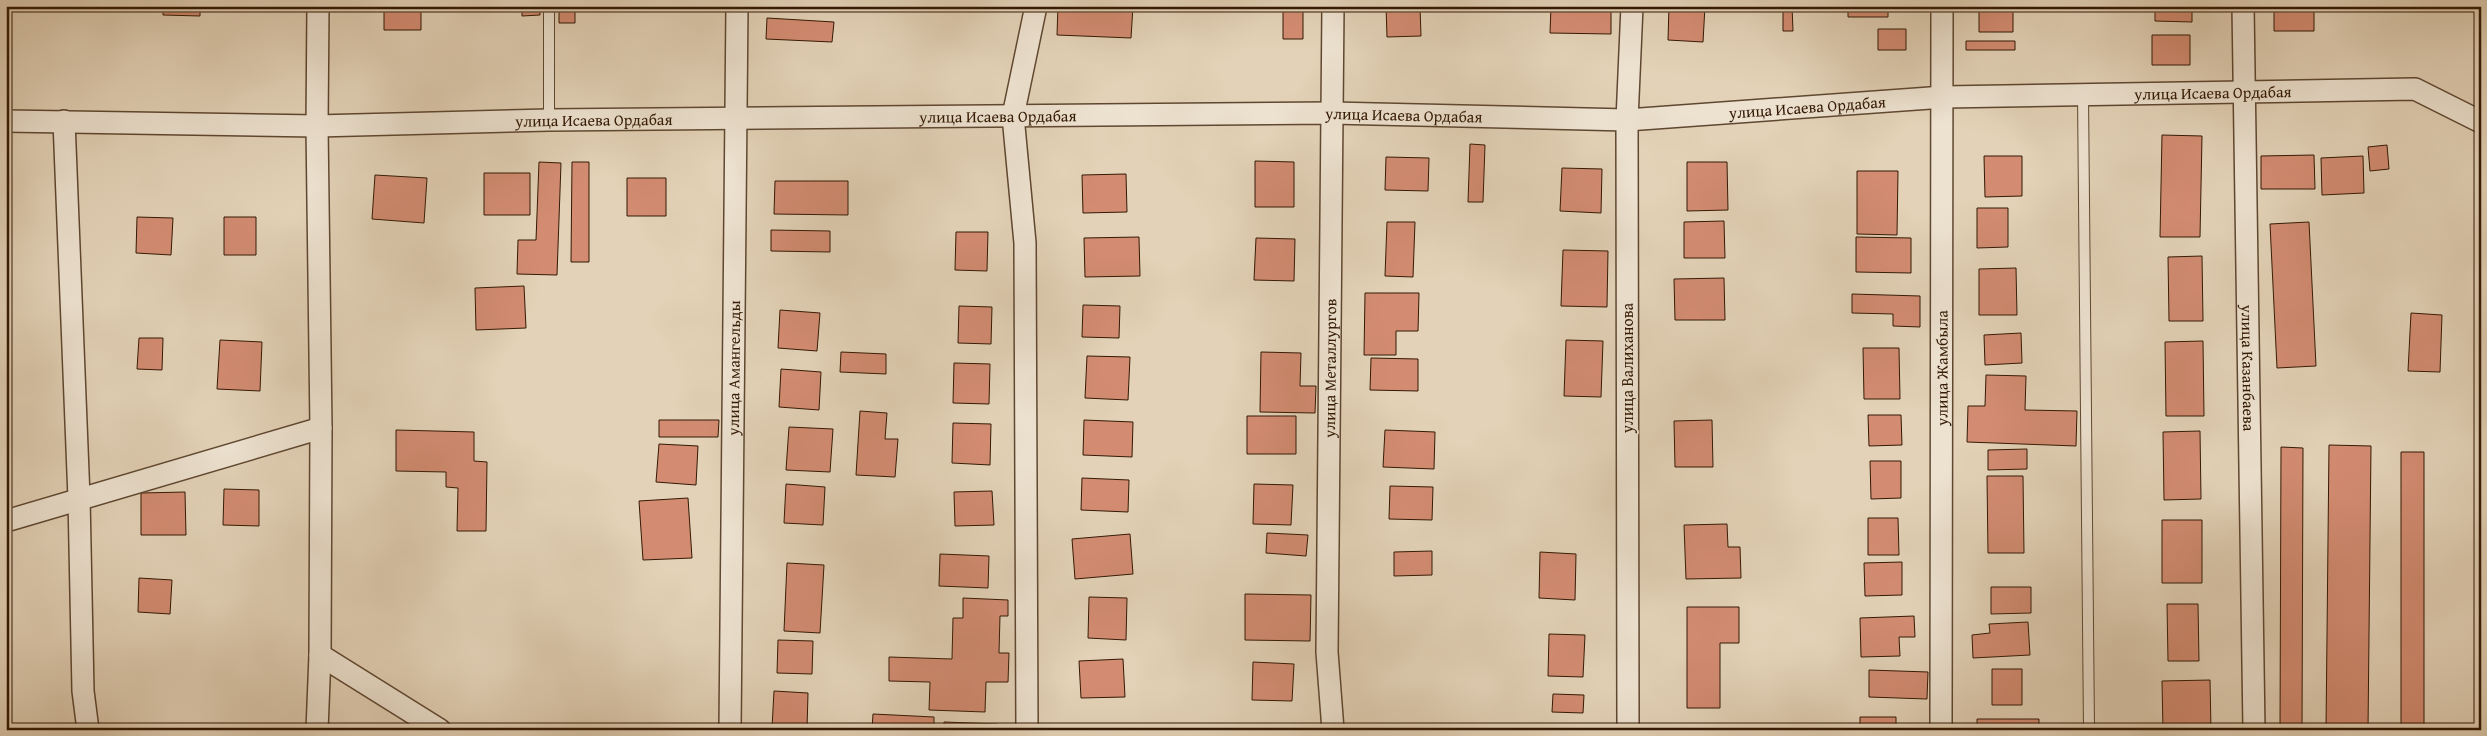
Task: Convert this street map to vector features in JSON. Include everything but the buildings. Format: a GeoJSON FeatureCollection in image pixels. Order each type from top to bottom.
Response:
{"type":"FeatureCollection","features":[{"type":"Feature","properties":{"kind":"street"},"geometry":{"type":"LineString","coordinates":[[317,730],[320,655],[321,428],[317,126],[318,6]]}},
{"type":"Feature","properties":{"kind":"street","name":"улица Амангельды"},"geometry":{"type":"LineString","coordinates":[[730,730],[737,6]]}},
{"type":"Feature","properties":{"kind":"street"},"geometry":{"type":"LineString","coordinates":[[1027,730],[1025,243],[1013,116],[1036,6]]}},
{"type":"Feature","properties":{"kind":"street","name":"улица Металлургов"},"geometry":{"type":"LineString","coordinates":[[1333,6],[1327,652],[1333,730]]}},
{"type":"Feature","properties":{"kind":"street","name":"улица Валиханова"},"geometry":{"type":"LineString","coordinates":[[1628,730],[1627,120],[1632,6]]}},
{"type":"Feature","properties":{"kind":"street","name":"улица Жамбыла"},"geometry":{"type":"LineString","coordinates":[[1941,730],[1944,98],[1942,6]]}},
{"type":"Feature","properties":{"kind":"street","name":"улица Казанбаева"},"geometry":{"type":"LineString","coordinates":[[2243,6],[2254,730]]}},
{"type":"Feature","properties":{"kind":"street","name":"улица Исаева Ордабая"},"geometry":{"type":"LineString","coordinates":[[6,121],[317,126],[549,120],[737,120],[1332,113],[1627,120],[1944,98],[2415,89],[2481,122]]}},
{"type":"Feature","properties":{"kind":"street"},"geometry":{"type":"LineString","coordinates":[[64,121],[79,498],[83,691],[88,730]]}},
{"type":"Feature","properties":{"kind":"street"},"geometry":{"type":"LineString","coordinates":[[6,521],[321,428]]}},
{"type":"Feature","properties":{"kind":"street"},"geometry":{"type":"LineString","coordinates":[[320,655],[440,730]]}},
{"type":"Feature","properties":{"kind":"lane"},"geometry":{"type":"LineString","coordinates":[[549,6],[549,120]]}},
{"type":"Feature","properties":{"kind":"lane"},"geometry":{"type":"LineString","coordinates":[[2083,94],[2088,730]]}}]}
